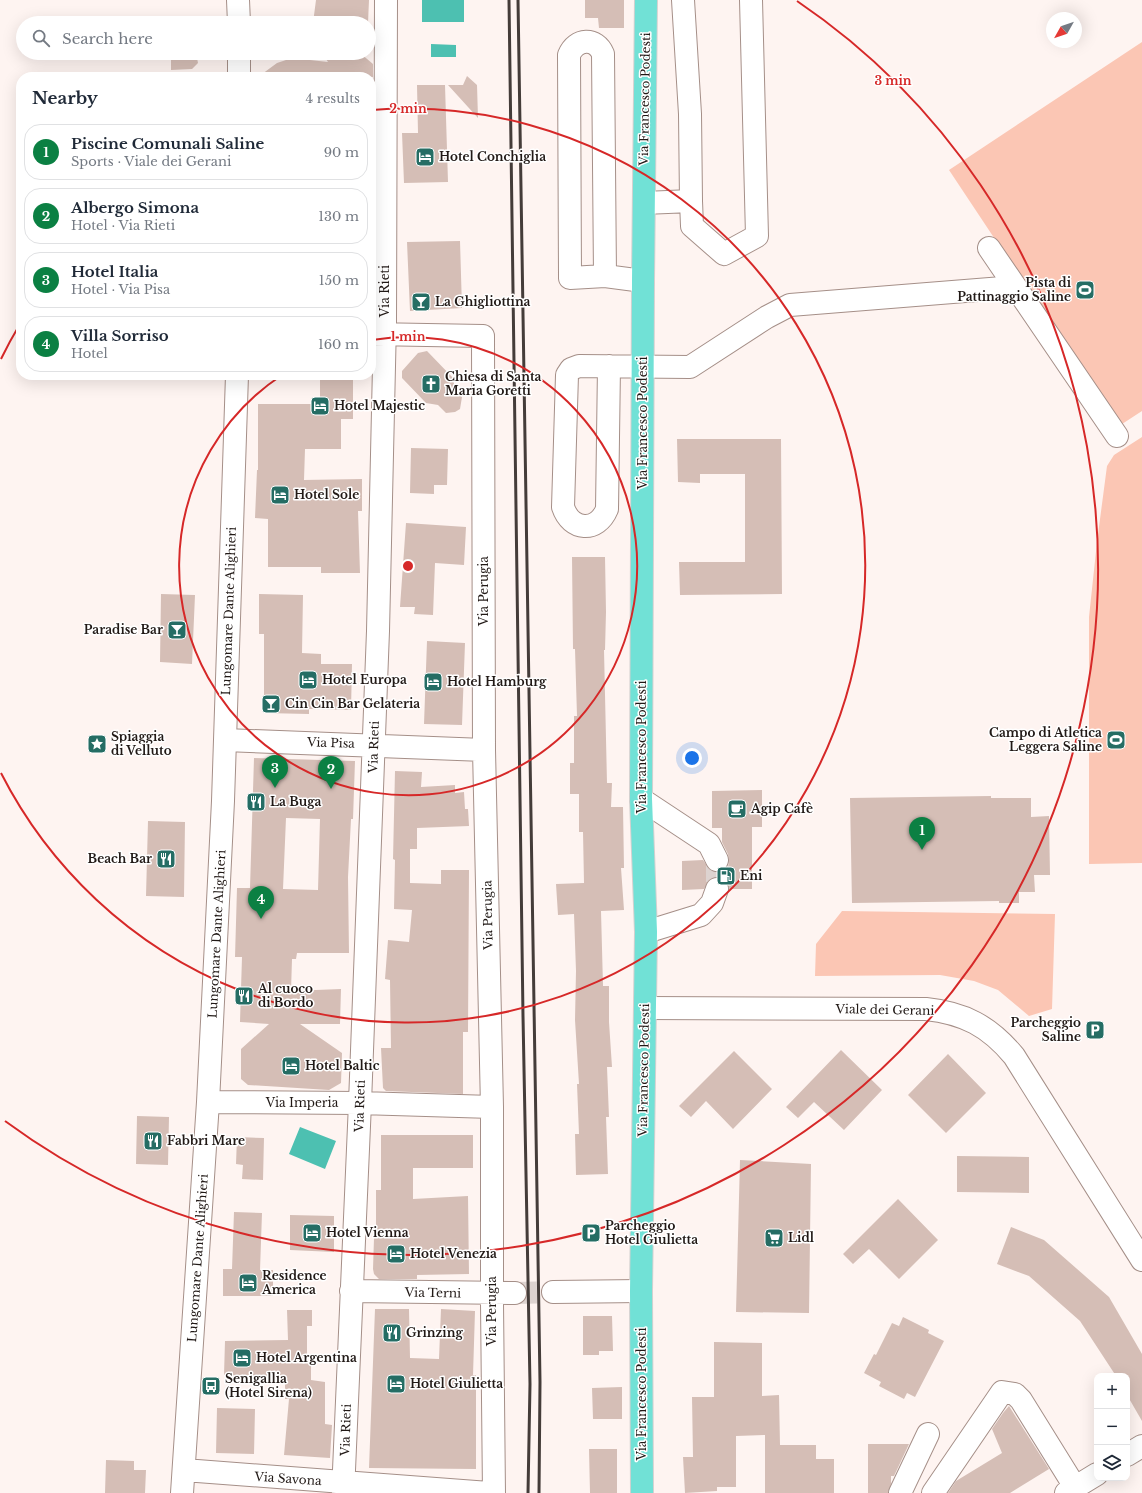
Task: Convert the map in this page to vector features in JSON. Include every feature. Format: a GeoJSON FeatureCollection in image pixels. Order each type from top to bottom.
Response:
{"type":"FeatureCollection","features":[{"type":"Feature","properties":{"kind":"main road","name":"Via Francesco Podesti"},"geometry":{"type":"LineString","coordinates":[[642,1493],[641,1291],[646,932],[641,799],[643,281],[646,0]]}},
{"type":"Feature","properties":{"kind":"street"},"geometry":{"type":"LineString","coordinates":[[238,0],[239,16]]}},
{"type":"Feature","properties":{"kind":"street","name":"Via Rieti"},"geometry":{"type":"LineString","coordinates":[[343,1488],[360,1103],[378,631],[377,334],[386,0]]}},
{"type":"Feature","properties":{"kind":"street"},"geometry":{"type":"LineString","coordinates":[[684,0],[690,114],[692,226],[724,254],[757,236],[751,0]]}},
{"type":"Feature","properties":{"kind":"street"},"geometry":{"type":"LineString","coordinates":[[605,276],[603,54],[597,45],[587,41],[575,45],[571,49],[569,55],[570,278],[605,276],[643,281]]}},
{"type":"Feature","properties":{"kind":"street"},"geometry":{"type":"LineString","coordinates":[[239,60],[239,72]]}},
{"type":"Feature","properties":{"kind":"street"},"geometry":{"type":"LineString","coordinates":[[644,203],[691,201]]}},
{"type":"Feature","properties":{"kind":"street"},"geometry":{"type":"LineString","coordinates":[[989,248],[1117,436]]}},
{"type":"Feature","properties":{"kind":"street"},"geometry":{"type":"LineString","coordinates":[[609,366],[607,509],[604,516],[599,521],[593,525],[586,526],[573,522],[568,518],[563,507],[567,375],[571,369],[579,366],[609,366],[643,367],[690,367],[767,317],[790,305],[1015,287]]}},
{"type":"Feature","properties":{"kind":"street","name":"Via Perugia"},"geometry":{"type":"LineString","coordinates":[[377,334],[484,336],[484,750],[492,1107],[494,1493]]}},
{"type":"Feature","properties":{"kind":"street","name":"Lungomare Dante Alighieri"},"geometry":{"type":"LineString","coordinates":[[182,1493],[208,1102],[225,740],[237,380]]}},
{"type":"Feature","properties":{"kind":"street","name":"Via Pisa"},"geometry":{"type":"LineString","coordinates":[[225,740],[484,750]]}},
{"type":"Feature","properties":{"kind":"street"},"geometry":{"type":"LineString","coordinates":[[641,799],[709,844],[716,860]]}},
{"type":"Feature","properties":{"kind":"street"},"geometry":{"type":"LineString","coordinates":[[646,932],[701,915],[712,903],[717,889]]}},
{"type":"Feature","properties":{"kind":"street","name":"Viale dei Gerani"},"geometry":{"type":"LineString","coordinates":[[645,1008],[926,1009],[951,1013],[975,1022],[1005,1045],[1014,1056],[1142,1260]]}},
{"type":"Feature","properties":{"kind":"street","name":"Via Imperia"},"geometry":{"type":"LineString","coordinates":[[208,1102],[360,1103],[492,1107]]}},
{"type":"Feature","properties":{"kind":"street","name":"Via Terni"},"geometry":{"type":"LineString","coordinates":[[351,1291],[515,1293]]}},
{"type":"Feature","properties":{"kind":"street"},"geometry":{"type":"LineString","coordinates":[[553,1292],[641,1291]]}},
{"type":"Feature","properties":{"kind":"street"},"geometry":{"type":"LineString","coordinates":[[934,1493],[1002,1392],[1015,1394],[1021,1400],[1070,1491],[1094,1476]]}},
{"type":"Feature","properties":{"kind":"street"},"geometry":{"type":"LineString","coordinates":[[900,1493],[928,1434]]}},
{"type":"Feature","properties":{"kind":"street"},"geometry":{"type":"LineString","coordinates":[[1130,1453],[1142,1446]]}},
{"type":"Feature","properties":{"kind":"street","name":"Via Savona"},"geometry":{"type":"LineString","coordinates":[[184,1470],[343,1488],[489,1493]]}},
{"type":"Feature","properties":{"kind":"shaded area","name":"Pista di Pattinaggio Saline"},"geometry":{"type":"Polygon","coordinates":[[[1142,42],[1142,411],[1119,426],[949,170],[1142,42]]]}},
{"type":"Feature","properties":{"kind":"shaded area","name":"Campo di Atletica Leggera Saline"},"geometry":{"type":"Polygon","coordinates":[[[1142,437],[1142,863],[1089,864],[1089,617],[1097,542],[1107,466],[1114,455],[1142,437]]]}},
{"type":"Feature","properties":{"kind":"shaded area"},"geometry":{"type":"Polygon","coordinates":[[[842,911],[1055,914],[1052,1009],[1029,1016],[998,990],[974,981],[940,975],[815,976],[816,944],[842,911]]]}},
{"type":"Feature","properties":{"kind":"water"},"geometry":{"type":"Polygon","coordinates":[[[422,0],[464,0],[464,22],[422,22],[422,0]]]}},
{"type":"Feature","properties":{"kind":"water"},"geometry":{"type":"Polygon","coordinates":[[[431,44],[456,45],[456,57],[431,57],[431,44]]]}},
{"type":"Feature","properties":{"kind":"water"},"geometry":{"type":"Polygon","coordinates":[[[300,1127],[336,1141],[325,1169],[289,1154],[300,1127]]]}},
{"type":"Feature","properties":{"kind":"building"},"geometry":{"type":"Polygon","coordinates":[[[316,0],[369,0],[368,16],[314,16],[316,0]]]}},
{"type":"Feature","properties":{"kind":"building"},"geometry":{"type":"Polygon","coordinates":[[[585,0],[624,0],[624,28],[599,28],[598,18],[585,18],[585,0]]]}},
{"type":"Feature","properties":{"kind":"building"},"geometry":{"type":"Polygon","coordinates":[[[171,60],[197,60],[198,63],[192,69],[171,70],[171,60]]]}},
{"type":"Feature","properties":{"kind":"building"},"geometry":{"type":"Polygon","coordinates":[[[286,60],[328,62],[327,60],[368,60],[373,64],[373,72],[265,72],[277,63],[286,60]]]}},
{"type":"Feature","properties":{"kind":"building"},"geometry":{"type":"Polygon","coordinates":[[[467,76],[477,85],[478,118],[448,85],[463,85],[467,76]]]}},
{"type":"Feature","properties":{"kind":"building","name":"Hotel Conchiglia"},"geometry":{"type":"Polygon","coordinates":[[[417,85],[445,85],[448,182],[404,183],[402,133],[418,133],[417,85]]]}},
{"type":"Feature","properties":{"kind":"building"},"geometry":{"type":"Polygon","coordinates":[[[460,241],[462,308],[410,311],[407,242],[460,241]]]}},
{"type":"Feature","properties":{"kind":"building","name":"Chiesa di Santa Maria Goretti"},"geometry":{"type":"Polygon","coordinates":[[[427,351],[454,379],[454,389],[462,397],[460,409],[455,412],[446,413],[438,405],[426,403],[402,378],[402,371],[418,353],[427,351]]]}},
{"type":"Feature","properties":{"kind":"building"},"geometry":{"type":"Polygon","coordinates":[[[320,380],[353,380],[353,419],[341,419],[341,449],[305,449],[304,480],[362,479],[362,511],[358,511],[360,573],[321,573],[321,567],[268,567],[268,519],[255,518],[258,470],[258,404],[320,404],[320,380]]]}},
{"type":"Feature","properties":{"kind":"building"},"geometry":{"type":"Polygon","coordinates":[[[677,439],[781,439],[782,594],[680,595],[679,562],[745,562],[745,474],[700,474],[700,483],[678,482],[677,439]]]}},
{"type":"Feature","properties":{"kind":"building"},"geometry":{"type":"Polygon","coordinates":[[[411,448],[448,449],[447,485],[434,485],[434,494],[410,493],[411,448]]]}},
{"type":"Feature","properties":{"kind":"building"},"geometry":{"type":"Polygon","coordinates":[[[406,523],[466,527],[464,565],[435,563],[433,615],[414,614],[415,607],[400,607],[406,523]]]}},
{"type":"Feature","properties":{"kind":"building"},"geometry":{"type":"Polygon","coordinates":[[[572,557],[605,557],[606,612],[604,650],[607,783],[612,783],[611,807],[623,807],[624,868],[621,868],[624,910],[601,911],[603,986],[609,986],[609,1022],[612,1067],[607,1067],[609,1117],[606,1117],[608,1174],[576,1175],[575,1134],[579,1134],[577,1084],[579,1084],[575,1020],[576,971],[574,914],[558,915],[556,884],[584,883],[583,832],[579,832],[579,794],[570,794],[570,763],[574,763],[574,716],[577,716],[575,649],[573,649],[572,557]]]}},
{"type":"Feature","properties":{"kind":"building"},"geometry":{"type":"Polygon","coordinates":[[[161,594],[195,595],[192,664],[160,662],[161,594]]]}},
{"type":"Feature","properties":{"kind":"building","name":"Hotel Europa"},"geometry":{"type":"Polygon","coordinates":[[[259,594],[303,595],[302,653],[321,654],[321,664],[352,664],[351,710],[309,709],[309,714],[264,713],[264,634],[259,634],[259,594]]]}},
{"type":"Feature","properties":{"kind":"building"},"geometry":{"type":"Polygon","coordinates":[[[427,641],[465,643],[462,725],[424,724],[427,641]]]}},
{"type":"Feature","properties":{"kind":"building"},"geometry":{"type":"Polygon","coordinates":[[[254,758],[355,761],[353,819],[351,819],[348,877],[349,953],[297,953],[296,959],[292,959],[291,991],[341,989],[340,1024],[300,1024],[342,1053],[341,1083],[329,1090],[248,1085],[241,1079],[241,1049],[269,1024],[240,1022],[242,957],[235,957],[237,888],[250,888],[254,758]],[[286,818],[283,889],[318,890],[320,819],[286,818]]]}},
{"type":"Feature","properties":{"kind":"building"},"geometry":{"type":"Polygon","coordinates":[[[395,771],[422,772],[421,787],[455,785],[455,793],[464,792],[465,809],[468,809],[469,826],[417,828],[417,849],[410,849],[410,883],[441,884],[441,870],[469,870],[468,1032],[463,1032],[463,1094],[386,1091],[383,1088],[381,1048],[391,1048],[390,980],[385,979],[388,940],[409,942],[412,910],[394,909],[395,860],[393,859],[395,771]]]}},
{"type":"Feature","properties":{"kind":"building"},"geometry":{"type":"Polygon","coordinates":[[[762,790],[762,827],[752,827],[752,889],[729,889],[726,881],[722,877],[715,877],[709,880],[704,889],[682,890],[682,861],[703,860],[710,870],[717,872],[723,871],[728,867],[728,854],[722,842],[722,828],[712,828],[712,791],[762,790]]]}},
{"type":"Feature","properties":{"kind":"building"},"geometry":{"type":"Polygon","coordinates":[[[991,796],[991,798],[1031,798],[1031,817],[1049,816],[1050,875],[1034,875],[1035,892],[1019,892],[1019,903],[999,903],[999,901],[852,903],[850,798],[991,796]]]}},
{"type":"Feature","properties":{"kind":"building","name":"Beach Bar"},"geometry":{"type":"Polygon","coordinates":[[[148,821],[185,822],[184,897],[146,896],[148,821]]]}},
{"type":"Feature","properties":{"kind":"building"},"geometry":{"type":"Polygon","coordinates":[[[841,1050],[882,1090],[844,1130],[814,1102],[798,1118],[786,1107],[841,1050]]]}},
{"type":"Feature","properties":{"kind":"building"},"geometry":{"type":"Polygon","coordinates":[[[734,1051],[772,1089],[733,1129],[706,1101],[691,1117],[679,1106],[734,1051]]]}},
{"type":"Feature","properties":{"kind":"building"},"geometry":{"type":"Polygon","coordinates":[[[948,1054],[986,1093],[946,1133],[908,1095],[948,1054]]]}},
{"type":"Feature","properties":{"kind":"building","name":"Fabbri Mare"},"geometry":{"type":"Polygon","coordinates":[[[137,1116],[169,1117],[168,1165],[136,1164],[137,1116]]]}},
{"type":"Feature","properties":{"kind":"building"},"geometry":{"type":"Polygon","coordinates":[[[381,1135],[473,1135],[473,1168],[413,1168],[413,1199],[468,1196],[469,1274],[417,1275],[417,1279],[379,1279],[374,1274],[376,1190],[381,1190],[381,1135]]]}},
{"type":"Feature","properties":{"kind":"building"},"geometry":{"type":"Polygon","coordinates":[[[237,1137],[264,1138],[263,1180],[242,1179],[243,1165],[236,1164],[237,1137]]]}},
{"type":"Feature","properties":{"kind":"building"},"geometry":{"type":"Polygon","coordinates":[[[957,1156],[1029,1157],[1029,1193],[957,1192],[957,1156]]]}},
{"type":"Feature","properties":{"kind":"building","name":"Lidl"},"geometry":{"type":"Polygon","coordinates":[[[740,1160],[811,1164],[809,1313],[736,1312],[740,1160]]]}},
{"type":"Feature","properties":{"kind":"building"},"geometry":{"type":"Polygon","coordinates":[[[898,1199],[938,1240],[899,1279],[869,1249],[853,1264],[843,1254],[898,1199]]]}},
{"type":"Feature","properties":{"kind":"building"},"geometry":{"type":"Polygon","coordinates":[[[234,1212],[262,1213],[260,1270],[273,1270],[273,1296],[223,1296],[223,1269],[232,1269],[234,1212]]]}},
{"type":"Feature","properties":{"kind":"building","name":"Hotel Vienna"},"geometry":{"type":"Polygon","coordinates":[[[290,1215],[334,1216],[334,1252],[290,1250],[290,1215]]]}},
{"type":"Feature","properties":{"kind":"building"},"geometry":{"type":"Polygon","coordinates":[[[1011,1227],[1044,1240],[1109,1297],[1142,1354],[1142,1421],[1130,1400],[1130,1373],[1114,1373],[1080,1321],[1029,1276],[997,1264],[1011,1227]]]}},
{"type":"Feature","properties":{"kind":"building"},"geometry":{"type":"Polygon","coordinates":[[[375,1309],[409,1309],[410,1358],[439,1359],[441,1309],[475,1311],[473,1375],[476,1375],[476,1469],[369,1468],[375,1309]]]}},
{"type":"Feature","properties":{"kind":"building"},"geometry":{"type":"Polygon","coordinates":[[[287,1310],[312,1310],[312,1326],[307,1326],[307,1363],[311,1363],[311,1380],[325,1382],[325,1424],[332,1425],[330,1458],[284,1455],[289,1399],[285,1399],[285,1377],[224,1375],[225,1341],[288,1340],[287,1310]]]}},
{"type":"Feature","properties":{"kind":"building"},"geometry":{"type":"Polygon","coordinates":[[[583,1316],[612,1316],[613,1351],[599,1351],[599,1355],[583,1355],[583,1316]]]}},
{"type":"Feature","properties":{"kind":"building"},"geometry":{"type":"Polygon","coordinates":[[[903,1317],[929,1330],[928,1333],[944,1341],[915,1397],[907,1393],[904,1399],[879,1386],[881,1382],[864,1373],[874,1354],[876,1355],[892,1323],[899,1326],[903,1317]]]}},
{"type":"Feature","properties":{"kind":"building"},"geometry":{"type":"Polygon","coordinates":[[[714,1342],[762,1343],[762,1396],[779,1395],[780,1445],[816,1445],[816,1459],[834,1459],[834,1493],[765,1493],[765,1435],[736,1436],[736,1487],[717,1487],[717,1491],[685,1493],[683,1457],[693,1457],[692,1397],[714,1397],[714,1342]]]}},
{"type":"Feature","properties":{"kind":"building"},"geometry":{"type":"Polygon","coordinates":[[[622,1387],[622,1419],[593,1419],[592,1388],[622,1387]]]}},
{"type":"Feature","properties":{"kind":"building"},"geometry":{"type":"Polygon","coordinates":[[[1009,1406],[1049,1469],[1010,1493],[948,1493],[956,1481],[1002,1453],[992,1429],[1009,1406]]]}},
{"type":"Feature","properties":{"kind":"building"},"geometry":{"type":"Polygon","coordinates":[[[217,1408],[255,1409],[254,1454],[216,1453],[217,1408]]]}},
{"type":"Feature","properties":{"kind":"building"},"geometry":{"type":"Polygon","coordinates":[[[868,1444],[909,1444],[894,1476],[891,1476],[891,1484],[888,1493],[868,1493],[868,1444]]]}},
{"type":"Feature","properties":{"kind":"building"},"geometry":{"type":"Polygon","coordinates":[[[589,1449],[617,1449],[617,1493],[590,1493],[589,1449]]]}},
{"type":"Feature","properties":{"kind":"building"},"geometry":{"type":"Polygon","coordinates":[[[106,1460],[134,1461],[134,1470],[146,1470],[145,1493],[105,1493],[106,1460]]]}},
{"type":"Feature","properties":{"kind":"tunnel"},"geometry":{"type":"LineString","coordinates":[[717,860],[717,889]]}},
{"type":"Feature","properties":{"kind":"tunnel"},"geometry":{"type":"LineString","coordinates":[[515,1293],[553,1292]]}},
{"type":"Feature","properties":{"kind":"railway"},"geometry":{"type":"LineString","coordinates":[[509,0],[523,1016],[530,1384],[528,1493]]}},
{"type":"Feature","properties":{"kind":"railway"},"geometry":{"type":"LineString","coordinates":[[518,0],[540,1382],[539,1493]]}},
{"type":"Feature","properties":{"kind":"place","name":"Hotel Conchiglia"},"geometry":{"type":"Point","coordinates":[425,157]}},
{"type":"Feature","properties":{"kind":"place","name":"Pista di Pattinaggio Saline"},"geometry":{"type":"Point","coordinates":[1085,290]}},
{"type":"Feature","properties":{"kind":"place","name":"La Ghigliottina"},"geometry":{"type":"Point","coordinates":[421,302]}},
{"type":"Feature","properties":{"kind":"place","name":"Chiesa di Santa Maria Goretti"},"geometry":{"type":"Point","coordinates":[431,384]}},
{"type":"Feature","properties":{"kind":"place","name":"Hotel Majestic"},"geometry":{"type":"Point","coordinates":[320,406]}},
{"type":"Feature","properties":{"kind":"place","name":"Hotel Sole"},"geometry":{"type":"Point","coordinates":[280,495]}},
{"type":"Feature","properties":{"kind":"place","name":"Paradise Bar"},"geometry":{"type":"Point","coordinates":[177,630]}},
{"type":"Feature","properties":{"kind":"place","name":"Hotel Europa"},"geometry":{"type":"Point","coordinates":[308,680]}},
{"type":"Feature","properties":{"kind":"place","name":"Hotel Hamburg"},"geometry":{"type":"Point","coordinates":[433,682]}},
{"type":"Feature","properties":{"kind":"place","name":"Cin Cin Bar Gelateria"},"geometry":{"type":"Point","coordinates":[271,704]}},
{"type":"Feature","properties":{"kind":"place","name":"Campo di Atletica Leggera Saline"},"geometry":{"type":"Point","coordinates":[1116,740]}},
{"type":"Feature","properties":{"kind":"place","name":"Spiaggia di Velluto"},"geometry":{"type":"Point","coordinates":[97,744]}},
{"type":"Feature","properties":{"kind":"place","name":"Hotel Italia"},"geometry":{"type":"Point","coordinates":[275,788]}},
{"type":"Feature","properties":{"kind":"place","name":"Albergo Simona"},"geometry":{"type":"Point","coordinates":[331,789]}},
{"type":"Feature","properties":{"kind":"place","name":"La Buga"},"geometry":{"type":"Point","coordinates":[256,802]}},
{"type":"Feature","properties":{"kind":"place","name":"Agip Cafè"},"geometry":{"type":"Point","coordinates":[737,809]}},
{"type":"Feature","properties":{"kind":"place","name":"Piscine Comunali Saline"},"geometry":{"type":"Point","coordinates":[922,850]}},
{"type":"Feature","properties":{"kind":"place","name":"Beach Bar"},"geometry":{"type":"Point","coordinates":[166,859]}},
{"type":"Feature","properties":{"kind":"place","name":"Eni"},"geometry":{"type":"Point","coordinates":[726,876]}},
{"type":"Feature","properties":{"kind":"place","name":"Villa Sorriso"},"geometry":{"type":"Point","coordinates":[261,919]}},
{"type":"Feature","properties":{"kind":"place","name":"Al cuoco di Bordo"},"geometry":{"type":"Point","coordinates":[244,996]}},
{"type":"Feature","properties":{"kind":"place","name":"Parcheggio Saline"},"geometry":{"type":"Point","coordinates":[1095,1030]}},
{"type":"Feature","properties":{"kind":"place","name":"Hotel Baltic"},"geometry":{"type":"Point","coordinates":[291,1066]}},
{"type":"Feature","properties":{"kind":"place","name":"Fabbri Mare"},"geometry":{"type":"Point","coordinates":[153,1141]}},
{"type":"Feature","properties":{"kind":"place","name":"Hotel Vienna"},"geometry":{"type":"Point","coordinates":[312,1233]}},
{"type":"Feature","properties":{"kind":"place","name":"Parcheggio Hotel Giulietta"},"geometry":{"type":"Point","coordinates":[591,1233]}},
{"type":"Feature","properties":{"kind":"place","name":"Lidl"},"geometry":{"type":"Point","coordinates":[774,1238]}},
{"type":"Feature","properties":{"kind":"place","name":"Hotel Venezia"},"geometry":{"type":"Point","coordinates":[396,1254]}},
{"type":"Feature","properties":{"kind":"place","name":"Residence America"},"geometry":{"type":"Point","coordinates":[248,1283]}},
{"type":"Feature","properties":{"kind":"place","name":"Grinzing"},"geometry":{"type":"Point","coordinates":[392,1333]}},
{"type":"Feature","properties":{"kind":"place","name":"Hotel Argentina"},"geometry":{"type":"Point","coordinates":[242,1358]}},
{"type":"Feature","properties":{"kind":"place","name":"Hotel Giulietta"},"geometry":{"type":"Point","coordinates":[396,1384]}},
{"type":"Feature","properties":{"kind":"place","name":"Senigallia (Hotel Sirena)"},"geometry":{"type":"Point","coordinates":[211,1386]}}]}
